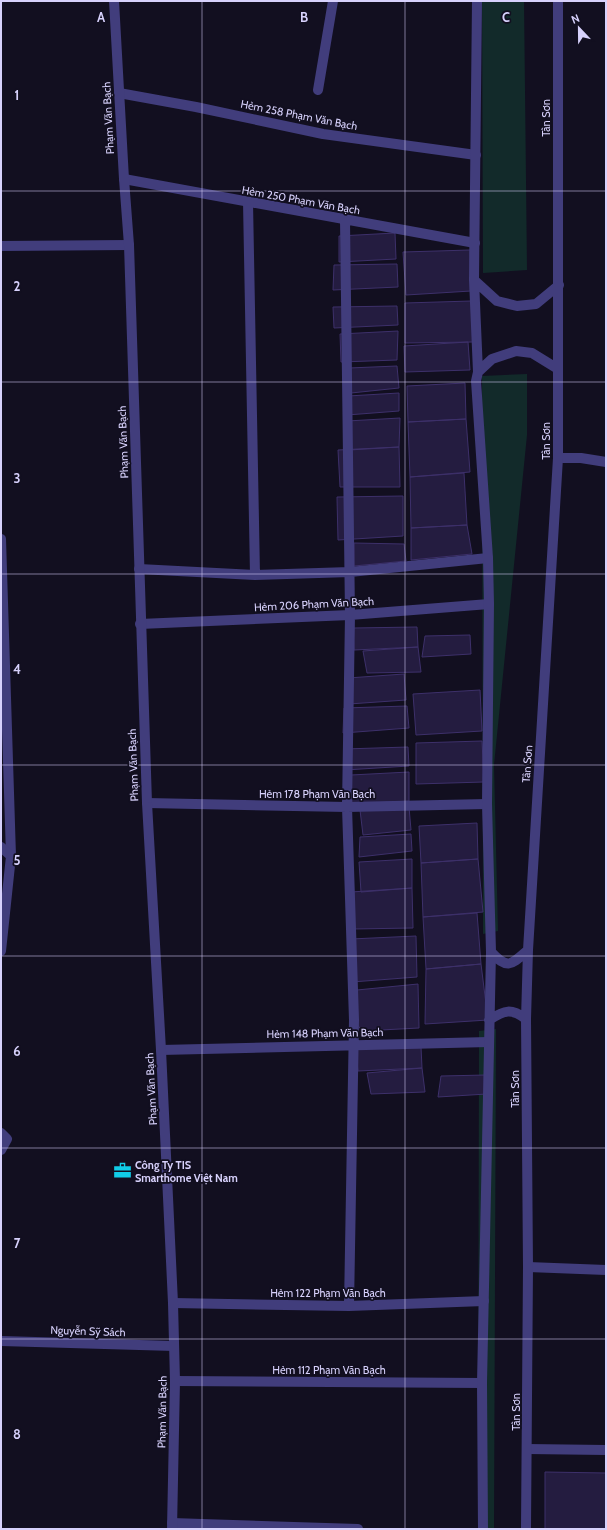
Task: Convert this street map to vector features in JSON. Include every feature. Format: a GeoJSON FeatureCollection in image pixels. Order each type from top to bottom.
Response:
{"type":"FeatureCollection","features":[{"type":"Feature","properties":{"kind":"street","name":"Phạm Văn Bạch"},"geometry":{"type":"LineString","coordinates":[[114,1],[129,245],[146,804],[161,1050],[173,1303],[175,1381],[172,1526]]}},
{"type":"Feature","properties":{"kind":"street"},"geometry":{"type":"LineString","coordinates":[[318,90],[333,1]]}},
{"type":"Feature","properties":{"kind":"street"},"geometry":{"type":"LineString","coordinates":[[477,1],[474,280],[478,372],[476,381],[488,558],[487,804],[491,952],[482,1383],[483,1529]]}},
{"type":"Feature","properties":{"kind":"street","name":"Tân Sơn"},"geometry":{"type":"LineString","coordinates":[[526,1529],[528,1449],[528,1267],[526,1019],[528,950],[558,458],[558,1]]}},
{"type":"Feature","properties":{"kind":"street","name":"Hẻm 258 Phạm Văn Bạch"},"geometry":{"type":"LineString","coordinates":[[119,93],[196,107],[323,134],[476,155]]}},
{"type":"Feature","properties":{"kind":"street","name":"Hẻm 250 Phạm Văn Bạch"},"geometry":{"type":"LineString","coordinates":[[124,179],[475,244]]}},
{"type":"Feature","properties":{"kind":"street"},"geometry":{"type":"LineString","coordinates":[[248,202],[255,575]]}},
{"type":"Feature","properties":{"kind":"street"},"geometry":{"type":"LineString","coordinates":[[344,220],[350,572],[347,807],[354,1012],[349,1306]]}},
{"type":"Feature","properties":{"kind":"street"},"geometry":{"type":"LineString","coordinates":[[1,246],[129,245]]}},
{"type":"Feature","properties":{"kind":"street"},"geometry":{"type":"LineString","coordinates":[[474,280],[497,301],[517,306],[536,304],[559,286]]}},
{"type":"Feature","properties":{"kind":"street"},"geometry":{"type":"LineString","coordinates":[[478,372],[492,359],[516,351],[532,353],[558,370]]}},
{"type":"Feature","properties":{"kind":"street"},"geometry":{"type":"LineString","coordinates":[[558,458],[581,458],[606,462]]}},
{"type":"Feature","properties":{"kind":"street"},"geometry":{"type":"LineString","coordinates":[[1,539],[11,856],[1,951]]}},
{"type":"Feature","properties":{"kind":"street"},"geometry":{"type":"LineString","coordinates":[[139,569],[255,575],[350,572],[488,558]]}},
{"type":"Feature","properties":{"kind":"street","name":"Hẻm 206 Phạm Văn Bạch"},"geometry":{"type":"LineString","coordinates":[[140,624],[350,615],[489,604]]}},
{"type":"Feature","properties":{"kind":"street","name":"Hẻm 178 Phạm Văn Bạch"},"geometry":{"type":"LineString","coordinates":[[146,804],[347,807],[487,804]]}},
{"type":"Feature","properties":{"kind":"street"},"geometry":{"type":"LineString","coordinates":[[1,847],[11,856]]}},
{"type":"Feature","properties":{"kind":"street"},"geometry":{"type":"LineString","coordinates":[[491,952],[500,962],[510,964],[516,961],[528,950]]}},
{"type":"Feature","properties":{"kind":"street"},"geometry":{"type":"LineString","coordinates":[[489,1020],[507,1011],[516,1012],[526,1019]]}},
{"type":"Feature","properties":{"kind":"street","name":"Hẻm 148 Phạm Văn Bạch"},"geometry":{"type":"LineString","coordinates":[[161,1050],[354,1044],[489,1042]]}},
{"type":"Feature","properties":{"kind":"street"},"geometry":{"type":"LineString","coordinates":[[1,1134],[7,1139],[1,1150]]}},
{"type":"Feature","properties":{"kind":"street"},"geometry":{"type":"LineString","coordinates":[[528,1267],[606,1270]]}},
{"type":"Feature","properties":{"kind":"street","name":"Hẻm 122 Phạm Văn Bạch"},"geometry":{"type":"LineString","coordinates":[[173,1303],[349,1306],[484,1301]]}},
{"type":"Feature","properties":{"kind":"street","name":"Nguyễn Sỹ Sách"},"geometry":{"type":"LineString","coordinates":[[1,1341],[174,1346]]}},
{"type":"Feature","properties":{"kind":"street","name":"Hẻm 112 Phạm Văn Bạch"},"geometry":{"type":"LineString","coordinates":[[175,1381],[482,1383]]}},
{"type":"Feature","properties":{"kind":"street"},"geometry":{"type":"LineString","coordinates":[[528,1449],[606,1450]]}},
{"type":"Feature","properties":{"kind":"street"},"geometry":{"type":"LineString","coordinates":[[172,1526],[358,1529]]}},
{"type":"Feature","properties":{"kind":"green space"},"geometry":{"type":"Polygon","coordinates":[[[482,1],[524,1],[527,270],[483,273],[482,1]]]}},
{"type":"Feature","properties":{"kind":"green space"},"geometry":{"type":"Polygon","coordinates":[[[527,374],[527,435],[494,765],[498,931],[483,934],[482,376],[527,374]]]}},
{"type":"Feature","properties":{"kind":"green space"},"geometry":{"type":"Polygon","coordinates":[[[496,1029],[494,1528],[478,1529],[479,1031],[496,1029]]]}},
{"type":"Feature","properties":{"kind":"building"},"geometry":{"type":"Polygon","coordinates":[[[395,233],[396,259],[339,262],[339,236],[395,233]]]}},
{"type":"Feature","properties":{"kind":"building"},"geometry":{"type":"Polygon","coordinates":[[[470,250],[471,291],[406,295],[403,252],[470,250]]]}},
{"type":"Feature","properties":{"kind":"building"},"geometry":{"type":"Polygon","coordinates":[[[397,264],[398,287],[333,290],[334,265],[397,264]]]}},
{"type":"Feature","properties":{"kind":"building"},"geometry":{"type":"Polygon","coordinates":[[[471,301],[473,342],[405,343],[405,303],[471,301]]]}},
{"type":"Feature","properties":{"kind":"building"},"geometry":{"type":"Polygon","coordinates":[[[397,306],[398,325],[334,328],[333,307],[397,306]]]}},
{"type":"Feature","properties":{"kind":"building"},"geometry":{"type":"Polygon","coordinates":[[[398,331],[397,360],[341,362],[340,334],[398,331]]]}},
{"type":"Feature","properties":{"kind":"building"},"geometry":{"type":"Polygon","coordinates":[[[468,342],[470,370],[405,372],[404,346],[468,342]]]}},
{"type":"Feature","properties":{"kind":"building"},"geometry":{"type":"Polygon","coordinates":[[[397,366],[399,388],[351,393],[349,368],[397,366]]]}},
{"type":"Feature","properties":{"kind":"building"},"geometry":{"type":"Polygon","coordinates":[[[465,383],[466,419],[408,422],[407,386],[465,383]]]}},
{"type":"Feature","properties":{"kind":"building"},"geometry":{"type":"Polygon","coordinates":[[[399,393],[399,411],[347,415],[348,396],[399,393]]]}},
{"type":"Feature","properties":{"kind":"building"},"geometry":{"type":"Polygon","coordinates":[[[400,418],[399,447],[349,450],[347,421],[400,418]]]}},
{"type":"Feature","properties":{"kind":"building"},"geometry":{"type":"Polygon","coordinates":[[[466,419],[470,472],[410,477],[408,422],[466,419]]]}},
{"type":"Feature","properties":{"kind":"building"},"geometry":{"type":"Polygon","coordinates":[[[399,447],[400,487],[340,487],[338,450],[399,447]]]}},
{"type":"Feature","properties":{"kind":"building"},"geometry":{"type":"Polygon","coordinates":[[[464,473],[467,525],[411,528],[410,477],[464,473]]]}},
{"type":"Feature","properties":{"kind":"building"},"geometry":{"type":"Polygon","coordinates":[[[403,496],[403,536],[338,540],[337,497],[403,496]]]}},
{"type":"Feature","properties":{"kind":"building"},"geometry":{"type":"Polygon","coordinates":[[[467,525],[472,554],[411,560],[411,528],[467,525]]]}},
{"type":"Feature","properties":{"kind":"building"},"geometry":{"type":"Polygon","coordinates":[[[354,543],[404,544],[406,561],[354,566],[354,543]]]}},
{"type":"Feature","properties":{"kind":"building"},"geometry":{"type":"Polygon","coordinates":[[[417,627],[418,647],[354,650],[353,628],[417,627]]]}},
{"type":"Feature","properties":{"kind":"building"},"geometry":{"type":"Polygon","coordinates":[[[470,635],[471,654],[422,657],[425,636],[470,635]]]}},
{"type":"Feature","properties":{"kind":"building"},"geometry":{"type":"Polygon","coordinates":[[[418,647],[421,672],[367,673],[363,651],[418,647]]]}},
{"type":"Feature","properties":{"kind":"building"},"geometry":{"type":"Polygon","coordinates":[[[404,674],[406,700],[349,704],[348,678],[404,674]]]}},
{"type":"Feature","properties":{"kind":"building"},"geometry":{"type":"Polygon","coordinates":[[[480,690],[482,731],[416,735],[413,694],[480,690]]]}},
{"type":"Feature","properties":{"kind":"building"},"geometry":{"type":"Polygon","coordinates":[[[407,706],[409,728],[343,733],[344,708],[407,706]]]}},
{"type":"Feature","properties":{"kind":"building"},"geometry":{"type":"Polygon","coordinates":[[[482,741],[484,782],[416,784],[416,743],[482,741]]]}},
{"type":"Feature","properties":{"kind":"building"},"geometry":{"type":"Polygon","coordinates":[[[408,747],[409,766],[345,770],[344,749],[408,747]]]}},
{"type":"Feature","properties":{"kind":"building"},"geometry":{"type":"Polygon","coordinates":[[[409,772],[409,801],[352,804],[351,775],[409,772]]]}},
{"type":"Feature","properties":{"kind":"building"},"geometry":{"type":"Polygon","coordinates":[[[409,807],[411,830],[363,835],[360,810],[409,807]]]}},
{"type":"Feature","properties":{"kind":"building"},"geometry":{"type":"Polygon","coordinates":[[[477,823],[478,859],[421,863],[419,826],[477,823]]]}},
{"type":"Feature","properties":{"kind":"building"},"geometry":{"type":"Polygon","coordinates":[[[411,834],[412,851],[359,857],[360,837],[411,834]]]}},
{"type":"Feature","properties":{"kind":"building"},"geometry":{"type":"Polygon","coordinates":[[[412,859],[412,888],[361,892],[359,862],[412,859]]]}},
{"type":"Feature","properties":{"kind":"building"},"geometry":{"type":"Polygon","coordinates":[[[478,859],[483,912],[423,917],[421,863],[478,859]]]}},
{"type":"Feature","properties":{"kind":"building"},"geometry":{"type":"Polygon","coordinates":[[[412,888],[413,928],[353,929],[351,892],[412,888]]]}},
{"type":"Feature","properties":{"kind":"building"},"geometry":{"type":"Polygon","coordinates":[[[477,913],[481,964],[426,969],[423,917],[477,913]]]}},
{"type":"Feature","properties":{"kind":"building"},"geometry":{"type":"Polygon","coordinates":[[[416,936],[417,977],[352,982],[351,939],[416,936]]]}},
{"type":"Feature","properties":{"kind":"building"},"geometry":{"type":"Polygon","coordinates":[[[481,964],[488,1020],[425,1024],[426,969],[481,964]]]}},
{"type":"Feature","properties":{"kind":"building"},"geometry":{"type":"Polygon","coordinates":[[[418,984],[419,1028],[362,1031],[357,1024],[357,990],[418,984]]]}},
{"type":"Feature","properties":{"kind":"building"},"geometry":{"type":"Polygon","coordinates":[[[421,1047],[422,1068],[358,1071],[356,1049],[421,1047]]]}},
{"type":"Feature","properties":{"kind":"building"},"geometry":{"type":"Polygon","coordinates":[[[422,1068],[425,1092],[371,1094],[367,1073],[422,1068]]]}},
{"type":"Feature","properties":{"kind":"building"},"geometry":{"type":"Polygon","coordinates":[[[486,1075],[487,1094],[438,1097],[441,1076],[486,1075]]]}},
{"type":"Feature","properties":{"kind":"building"},"geometry":{"type":"Polygon","coordinates":[[[545,1472],[606,1473],[606,1529],[545,1529],[545,1472]]]}},
{"type":"Feature","properties":{"kind":"place","name":"Công Ty TIS Smarthome Việt Nam"},"geometry":{"type":"Point","coordinates":[122,1171]}}]}
